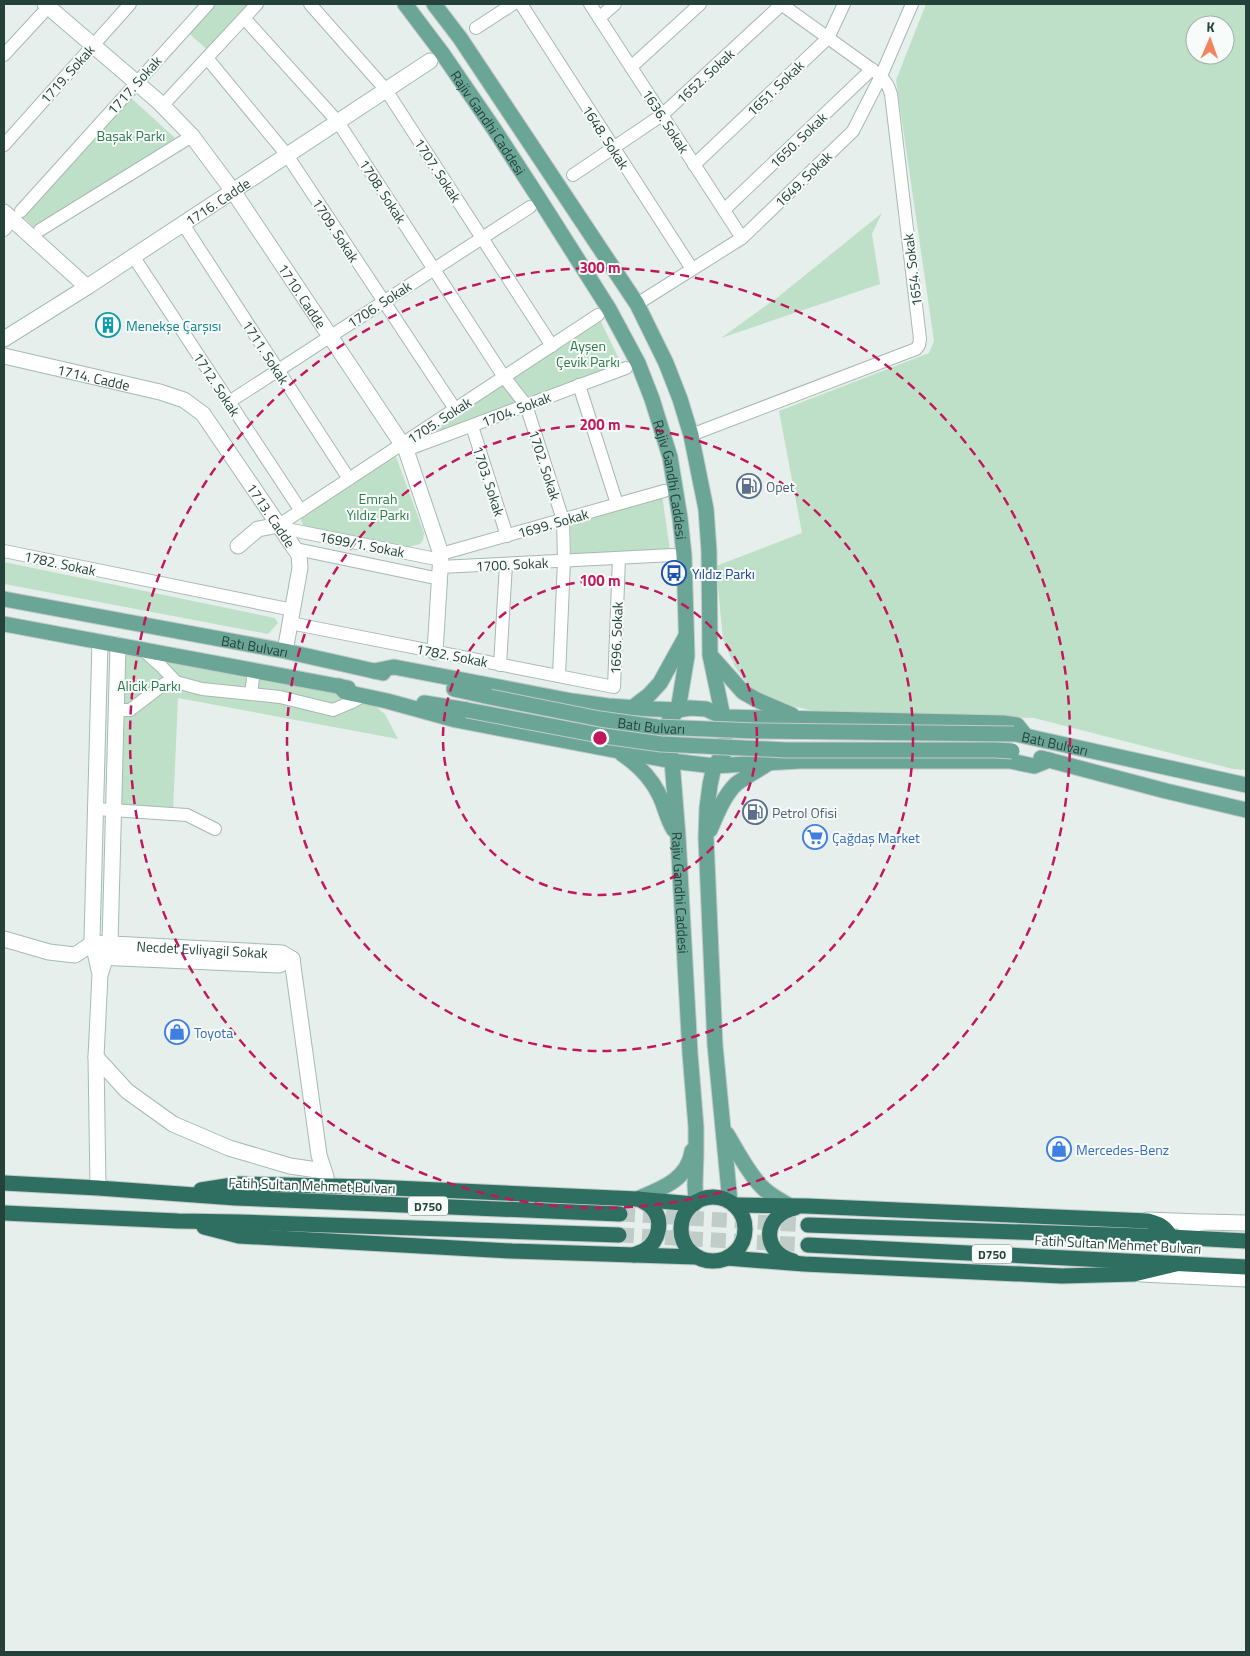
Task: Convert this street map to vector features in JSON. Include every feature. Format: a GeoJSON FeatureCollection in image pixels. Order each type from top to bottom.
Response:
{"type":"FeatureCollection","features":[{"type":"Feature","properties":{"kind":"highway","name":"Fatih Sultan Mehmet Bulvarı"},"geometry":{"type":"LineString","coordinates":[[4,1183],[236,1198],[620,1214]]}},
{"type":"Feature","properties":{"kind":"highway"},"geometry":{"type":"LineString","coordinates":[[178,1194],[238,1184],[328,1186],[695,1203]]}},
{"type":"Feature","properties":{"kind":"highway"},"geometry":{"type":"LineString","coordinates":[[1176,1264],[1134,1274],[1062,1276],[804,1264],[728,1258],[714,1262],[705,1261],[688,1251],[683,1243],[681,1224],[684,1215],[695,1203],[708,1197],[720,1198],[732,1203],[1148,1221],[1161,1225],[1177,1237]]}},
{"type":"Feature","properties":{"kind":"highway"},"geometry":{"type":"LineString","coordinates":[[632,1255],[645,1250],[654,1241],[659,1225],[657,1215],[652,1208],[637,1199]]}},
{"type":"Feature","properties":{"kind":"highway"},"geometry":{"type":"LineString","coordinates":[[728,1258],[740,1248],[746,1228],[744,1218],[732,1203]]}},
{"type":"Feature","properties":{"kind":"highway"},"geometry":{"type":"LineString","coordinates":[[804,1264],[777,1254],[771,1245],[770,1233],[772,1221],[781,1212],[806,1206]]}},
{"type":"Feature","properties":{"kind":"highway","name":"D750"},"geometry":{"type":"LineString","coordinates":[[4,1213],[178,1221],[259,1222],[619,1235]]}},
{"type":"Feature","properties":{"kind":"highway"},"geometry":{"type":"LineString","coordinates":[[178,1221],[239,1236],[512,1251],[696,1257]]}},
{"type":"Feature","properties":{"kind":"highway","name":"Fatih Sultan Mehmet Bulvarı"},"geometry":{"type":"LineString","coordinates":[[808,1225],[1246,1241]]}},
{"type":"Feature","properties":{"kind":"highway","name":"Fatih Sultan Mehmet Bulvarı"},"geometry":{"type":"LineString","coordinates":[[808,1245],[1246,1267]]}},
{"type":"Feature","properties":{"kind":"main road","name":"Rajiv Gandhi Caddesi"},"geometry":{"type":"LineString","coordinates":[[405,4],[442,53],[609,308],[638,363],[661,426],[676,487],[684,555],[687,656],[678,710],[668,720],[666,737],[672,761],[678,836],[696,1127],[695,1203]]}},
{"type":"Feature","properties":{"kind":"main road","name":"Rajiv Gandhi Caddesi"},"geometry":{"type":"LineString","coordinates":[[434,4],[460,38],[636,304],[666,363],[692,435],[706,509],[709,551],[710,655],[723,717],[725,743],[724,753],[714,766],[707,808],[706,838],[715,1045],[732,1203]]}},
{"type":"Feature","properties":{"kind":"main road","name":"Batı Bulvarı"},"geometry":{"type":"LineString","coordinates":[[4,599],[285,651],[490,697],[600,719],[656,727],[756,731],[1020,734],[1246,785]]}},
{"type":"Feature","properties":{"kind":"main road","name":"Batı Bulvarı"},"geometry":{"type":"LineString","coordinates":[[4,624],[604,736],[661,744],[786,750],[1012,751],[1246,810]]}},
{"type":"Feature","properties":{"kind":"main road"},"geometry":{"type":"LineString","coordinates":[[632,708],[649,695],[660,683],[686,636]]}},
{"type":"Feature","properties":{"kind":"main road"},"geometry":{"type":"LineString","coordinates":[[710,655],[743,692],[800,718]]}},
{"type":"Feature","properties":{"kind":"main road","name":"Batı Bulvarı"},"geometry":{"type":"LineString","coordinates":[[374,671],[394,667],[572,701],[608,706],[678,710],[690,708],[706,709],[723,717],[1003,723],[1017,725],[1020,734]]}},
{"type":"Feature","properties":{"kind":"main road"},"geometry":{"type":"LineString","coordinates":[[339,686],[345,692],[465,722],[672,761],[714,766],[799,761],[1010,761],[1034,766],[1049,760]]}},
{"type":"Feature","properties":{"kind":"main road"},"geometry":{"type":"LineString","coordinates":[[617,751],[630,759],[654,783],[670,824],[678,836]]}},
{"type":"Feature","properties":{"kind":"main road"},"geometry":{"type":"LineString","coordinates":[[706,838],[727,795],[737,784],[769,763]]}},
{"type":"Feature","properties":{"kind":"main road"},"geometry":{"type":"LineString","coordinates":[[637,1199],[668,1186],[683,1174],[691,1158],[696,1127]]}},
{"type":"Feature","properties":{"kind":"main road"},"geometry":{"type":"LineString","coordinates":[[723,1128],[747,1168],[761,1186],[774,1197],[790,1206]]}},
{"type":"Feature","properties":{"kind":"street","name":"1719. Sokak"},"geometry":{"type":"LineString","coordinates":[[4,145],[130,4]]}},
{"type":"Feature","properties":{"kind":"street","name":"1717. Sokak"},"geometry":{"type":"LineString","coordinates":[[10,218],[208,4]]}},
{"type":"Feature","properties":{"kind":"street"},"geometry":{"type":"LineString","coordinates":[[163,105],[257,4]]}},
{"type":"Feature","properties":{"kind":"street","name":"1707. Sokak"},"geometry":{"type":"LineString","coordinates":[[310,4],[386,90],[552,346]]}},
{"type":"Feature","properties":{"kind":"street"},"geometry":{"type":"LineString","coordinates":[[476,28],[500,8],[513,4]]}},
{"type":"Feature","properties":{"kind":"street","name":"1648. Sokak"},"geometry":{"type":"LineString","coordinates":[[521,4],[692,269]]}},
{"type":"Feature","properties":{"kind":"street","name":"1636. Sokak"},"geometry":{"type":"LineString","coordinates":[[590,4],[742,238]]}},
{"type":"Feature","properties":{"kind":"street"},"geometry":{"type":"LineString","coordinates":[[599,18],[615,4]]}},
{"type":"Feature","properties":{"kind":"street"},"geometry":{"type":"LineString","coordinates":[[631,68],[700,4]]}},
{"type":"Feature","properties":{"kind":"street","name":"1652. Sokak"},"geometry":{"type":"LineString","coordinates":[[573,175],[662,115],[782,4]]}},
{"type":"Feature","properties":{"kind":"street","name":"1654. Sokak"},"geometry":{"type":"LineString","coordinates":[[692,435],[916,349],[919,345],[920,339],[891,94],[888,86],[876,73],[782,4]]}},
{"type":"Feature","properties":{"kind":"street","name":"1651. Sokak"},"geometry":{"type":"LineString","coordinates":[[694,165],[828,38],[844,4]]}},
{"type":"Feature","properties":{"kind":"street","name":"1649. Sokak"},"geometry":{"type":"LineString","coordinates":[[636,304],[742,238],[853,131],[876,73],[912,4]]}},
{"type":"Feature","properties":{"kind":"street","name":"1710. Cadde"},"geometry":{"type":"LineString","coordinates":[[48,5],[163,105],[192,136],[233,191],[404,447],[441,565],[435,652]]}},
{"type":"Feature","properties":{"kind":"street"},"geometry":{"type":"LineString","coordinates":[[4,55],[48,5]]}},
{"type":"Feature","properties":{"kind":"street","name":"1708. Sokak"},"geometry":{"type":"LineString","coordinates":[[244,18],[338,122],[504,377]]}},
{"type":"Feature","properties":{"kind":"street","name":"1709. Sokak"},"geometry":{"type":"LineString","coordinates":[[207,58],[287,155],[455,409]]}},
{"type":"Feature","properties":{"kind":"street","name":"1716. Cadde"},"geometry":{"type":"LineString","coordinates":[[4,339],[88,286],[430,61]]}},
{"type":"Feature","properties":{"kind":"street","name":"1650. Sokak"},"geometry":{"type":"LineString","coordinates":[[724,210],[876,73]]}},
{"type":"Feature","properties":{"kind":"street"},"geometry":{"type":"LineString","coordinates":[[40,230],[192,136]]}},
{"type":"Feature","properties":{"kind":"street","name":"1706. Sokak"},"geometry":{"type":"LineString","coordinates":[[229,402],[530,207]]}},
{"type":"Feature","properties":{"kind":"street"},"geometry":{"type":"LineString","coordinates":[[10,218],[88,286]]}},
{"type":"Feature","properties":{"kind":"street","name":"1711. Sokak"},"geometry":{"type":"LineString","coordinates":[[183,224],[348,479]]}},
{"type":"Feature","properties":{"kind":"street","name":"1712. Sokak"},"geometry":{"type":"LineString","coordinates":[[133,256],[301,511]]}},
{"type":"Feature","properties":{"kind":"street","name":"1705. Sokak"},"geometry":{"type":"LineString","coordinates":[[281,526],[348,479],[404,447],[455,409],[598,315]]}},
{"type":"Feature","properties":{"kind":"street","name":"1714. Cadde"},"geometry":{"type":"LineString","coordinates":[[4,356],[160,392],[184,400]]}},
{"type":"Feature","properties":{"kind":"street","name":"1704. Sokak"},"geometry":{"type":"LineString","coordinates":[[404,447],[472,426],[626,368]]}},
{"type":"Feature","properties":{"kind":"street","name":"1702. Sokak"},"geometry":{"type":"LineString","coordinates":[[504,377],[526,405],[563,520],[564,561],[559,676]]}},
{"type":"Feature","properties":{"kind":"street"},"geometry":{"type":"LineString","coordinates":[[579,385],[618,504]]}},
{"type":"Feature","properties":{"kind":"street","name":"1713. Cadde"},"geometry":{"type":"LineString","coordinates":[[184,400],[198,409],[207,419],[299,555],[300,568],[285,651]]}},
{"type":"Feature","properties":{"kind":"street","name":"1703. Sokak"},"geometry":{"type":"LineString","coordinates":[[472,426],[507,536]]}},
{"type":"Feature","properties":{"kind":"street","name":"1699. Sokak"},"geometry":{"type":"LineString","coordinates":[[441,565],[507,536],[664,491]]}},
{"type":"Feature","properties":{"kind":"street"},"geometry":{"type":"LineString","coordinates":[[238,546],[258,529],[281,526]]}},
{"type":"Feature","properties":{"kind":"street","name":"1699/1. Sokak"},"geometry":{"type":"LineString","coordinates":[[281,526],[441,565]]}},
{"type":"Feature","properties":{"kind":"street","name":"1699/1. Sokak"},"geometry":{"type":"LineString","coordinates":[[296,549],[441,565]]}},
{"type":"Feature","properties":{"kind":"street","name":"1782. Sokak"},"geometry":{"type":"LineString","coordinates":[[4,551],[435,652],[614,687]]}},
{"type":"Feature","properties":{"kind":"street","name":"1700. Sokak"},"geometry":{"type":"LineString","coordinates":[[441,565],[506,564],[673,555]]}},
{"type":"Feature","properties":{"kind":"street","name":"1696. Sokak"},"geometry":{"type":"LineString","coordinates":[[614,687],[619,558]]}},
{"type":"Feature","properties":{"kind":"street"},"geometry":{"type":"LineString","coordinates":[[500,665],[506,564]]}},
{"type":"Feature","properties":{"kind":"street"},"geometry":{"type":"LineString","coordinates":[[100,642],[96,809],[101,950]]}},
{"type":"Feature","properties":{"kind":"street"},"geometry":{"type":"LineString","coordinates":[[98,1188],[96,1057],[101,950],[114,810],[118,645]]}},
{"type":"Feature","properties":{"kind":"street"},"geometry":{"type":"LineString","coordinates":[[143,650],[176,682]]}},
{"type":"Feature","properties":{"kind":"street"},"geometry":{"type":"LineString","coordinates":[[251,694],[254,670]]}},
{"type":"Feature","properties":{"kind":"street"},"geometry":{"type":"LineString","coordinates":[[117,710],[130,710],[164,684],[176,682],[202,689],[280,697],[333,710],[362,696]]}},
{"type":"Feature","properties":{"kind":"street"},"geometry":{"type":"LineString","coordinates":[[96,809],[186,814],[215,829]]}},
{"type":"Feature","properties":{"kind":"street"},"geometry":{"type":"LineString","coordinates":[[4,939],[49,952],[75,955],[101,950]]}},
{"type":"Feature","properties":{"kind":"street","name":"Necdet Evliyagil Sokak"},"geometry":{"type":"LineString","coordinates":[[101,950],[282,953],[292,959],[319,1156],[324,1171]]}},
{"type":"Feature","properties":{"kind":"street"},"geometry":{"type":"LineString","coordinates":[[96,1057],[127,1091],[173,1124],[229,1148],[290,1166],[324,1171],[328,1186]]}},
{"type":"Feature","properties":{"kind":"street"},"geometry":{"type":"LineString","coordinates":[[1133,1220],[1246,1223]]}},
{"type":"Feature","properties":{"kind":"street"},"geometry":{"type":"LineString","coordinates":[[1177,1237],[1193,1225],[1204,1222]]}},
{"type":"Feature","properties":{"kind":"street","name":"Fatih Sultan Mehmet Bulvarı"},"geometry":{"type":"LineString","coordinates":[[1134,1274],[1246,1278]]}},
{"type":"Feature","properties":{"kind":"green space"},"geometry":{"type":"Polygon","coordinates":[[[211,4],[253,4],[210,52],[186,31],[211,4]]]}},
{"type":"Feature","properties":{"kind":"green space"},"geometry":{"type":"Polygon","coordinates":[[[926,4],[1246,4],[1246,770],[1233,769],[1034,718],[814,711],[774,702],[748,685],[735,667],[723,640],[716,566],[802,533],[779,411],[929,353],[934,341],[896,80],[926,4]]]}},
{"type":"Feature","properties":{"kind":"green space","name":"Başak Parkı"},"geometry":{"type":"Polygon","coordinates":[[[131,98],[175,138],[36,229],[22,216],[131,98]]]}},
{"type":"Feature","properties":{"kind":"green space"},"geometry":{"type":"Polygon","coordinates":[[[882,213],[872,234],[880,284],[721,338],[778,297],[882,213]]]}},
{"type":"Feature","properties":{"kind":"green space","name":"Ayşen Çevik Parkı"},"geometry":{"type":"Polygon","coordinates":[[[599,318],[622,365],[526,401],[508,378],[599,318]]]}},
{"type":"Feature","properties":{"kind":"green space"},"geometry":{"type":"Polygon","coordinates":[[[503,381],[520,403],[414,441],[503,381]]]}},
{"type":"Feature","properties":{"kind":"green space","name":"Emrah Yıldız Parkı"},"geometry":{"type":"Polygon","coordinates":[[[395,454],[424,533],[420,544],[408,547],[304,526],[301,521],[302,516],[395,454]]]}},
{"type":"Feature","properties":{"kind":"green space"},"geometry":{"type":"Polygon","coordinates":[[[662,495],[670,551],[571,554],[570,521],[662,495]]]}},
{"type":"Feature","properties":{"kind":"green space"},"geometry":{"type":"Polygon","coordinates":[[[4,562],[275,618],[278,623],[268,634],[4,584],[4,562]]]}},
{"type":"Feature","properties":{"kind":"green space","name":"Alicik Parkı"},"geometry":{"type":"Polygon","coordinates":[[[118,645],[362,696],[385,714],[398,739],[178,698],[173,812],[114,810],[118,645]]]}},
{"type":"Feature","properties":{"kind":"tunnel"},"geometry":{"type":"LineString","coordinates":[[620,1214],[808,1225]]}},
{"type":"Feature","properties":{"kind":"tunnel"},"geometry":{"type":"LineString","coordinates":[[619,1235],[808,1245]]}},
{"type":"Feature","properties":{"kind":"place","name":"Menekşe Çarşısı"},"geometry":{"type":"Point","coordinates":[108,325]}},
{"type":"Feature","properties":{"kind":"place","name":"Opet"},"geometry":{"type":"Point","coordinates":[749,486]}},
{"type":"Feature","properties":{"kind":"place","name":"Yıldız Parkı"},"geometry":{"type":"Point","coordinates":[674,573]}},
{"type":"Feature","properties":{"kind":"place","name":"Petrol Ofisi"},"geometry":{"type":"Point","coordinates":[755,812]}},
{"type":"Feature","properties":{"kind":"place","name":"Çağdaş Market"},"geometry":{"type":"Point","coordinates":[815,837]}},
{"type":"Feature","properties":{"kind":"place","name":"Toyota"},"geometry":{"type":"Point","coordinates":[177,1032]}},
{"type":"Feature","properties":{"kind":"place","name":"Mercedes-Benz"},"geometry":{"type":"Point","coordinates":[1059,1149]}}]}
